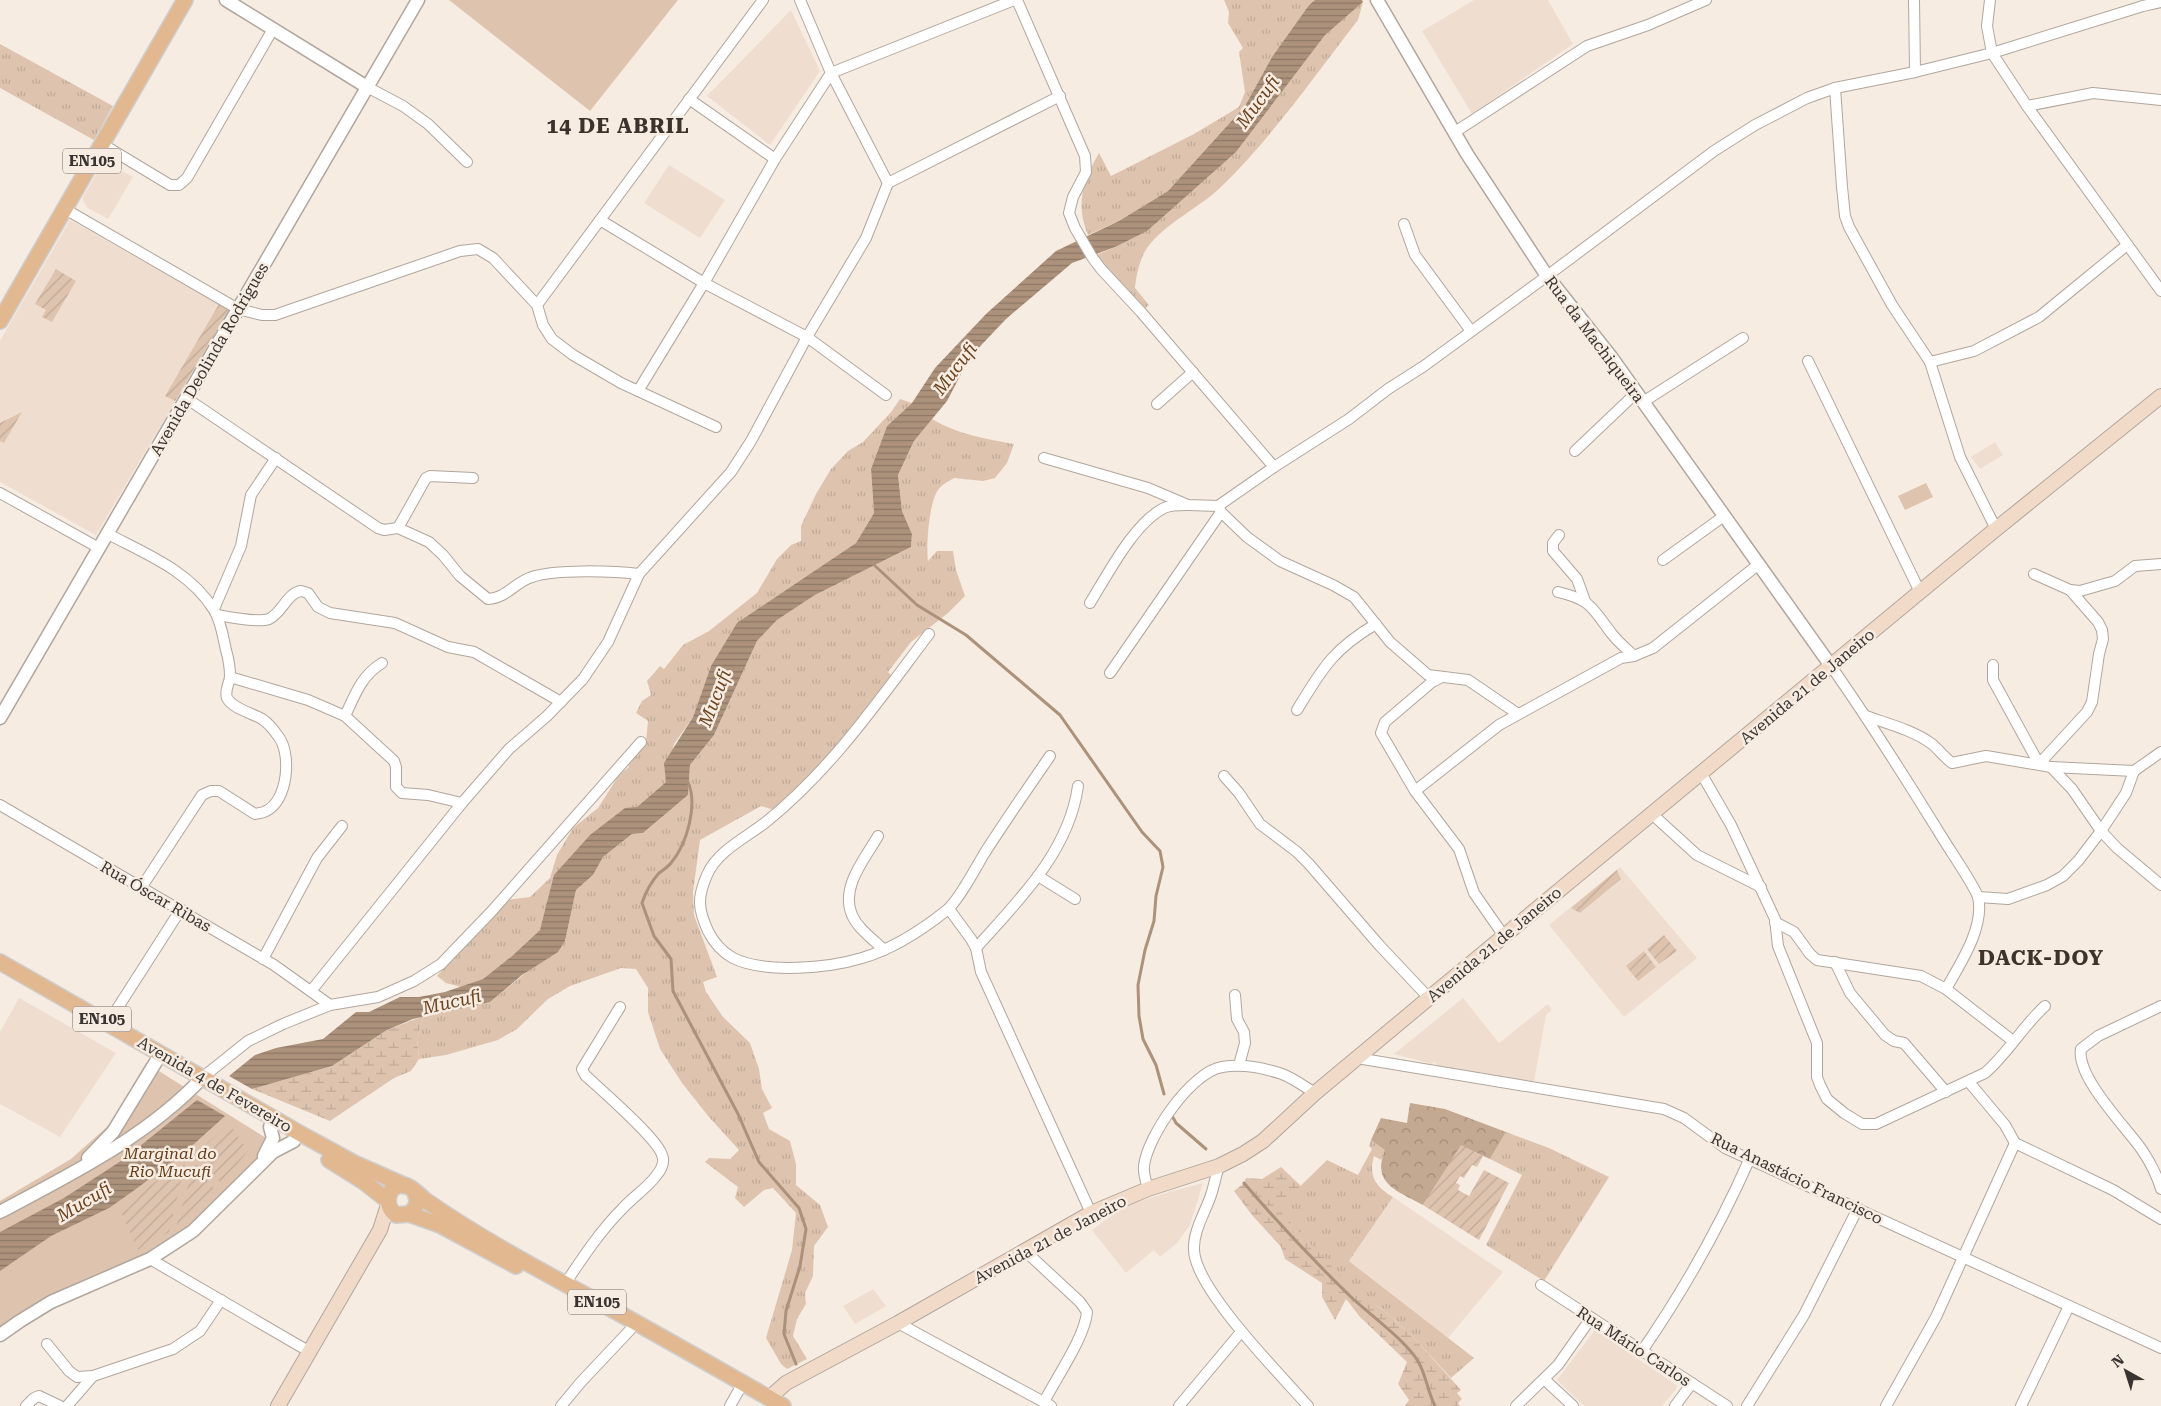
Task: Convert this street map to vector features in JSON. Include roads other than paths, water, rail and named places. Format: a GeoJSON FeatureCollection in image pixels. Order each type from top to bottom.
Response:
{"type":"FeatureCollection","features":[{"type":"Feature","properties":{"kind":"main road","name":"EN105"},"geometry":{"type":"LineString","coordinates":[[0,321],[184,0]]}},
{"type":"Feature","properties":{"kind":"main road","name":"Avenida 21 de Janeiro"},"geometry":{"type":"LineString","coordinates":[[769,1402],[786,1383],[898,1323],[1091,1213],[1148,1189],[1219,1166],[1263,1141],[1315,1094],[1429,998],[1996,529],[2161,396]]}},
{"type":"Feature","properties":{"kind":"main road","name":"Avenida 4 de Fevereiro"},"geometry":{"type":"LineString","coordinates":[[0,962],[108,1023],[244,1106],[354,1163],[411,1189],[447,1215],[769,1402]]}},
{"type":"Feature","properties":{"kind":"main road","name":"Avenida 4 de Fevereiro"},"geometry":{"type":"LineString","coordinates":[[0,972],[156,1060],[203,1082]]}},
{"type":"Feature","properties":{"kind":"main road","name":"Avenida 4 de Fevereiro"},"geometry":{"type":"LineString","coordinates":[[244,1106],[270,1127],[357,1177],[387,1202],[396,1215],[407,1215],[440,1225],[740,1390],[783,1406]]}},
{"type":"Feature","properties":{"kind":"main road"},"geometry":{"type":"LineString","coordinates":[[278,1406],[380,1230],[392,1190],[396,1187],[411,1189],[418,1202],[416,1207],[407,1215],[380,1230]]}},
{"type":"Feature","properties":{"kind":"street"},"geometry":{"type":"LineString","coordinates":[[226,0],[367,87],[403,106],[416,115],[468,162]]}},
{"type":"Feature","properties":{"kind":"street","name":"Avenida Deolinda Rodrigues"},"geometry":{"type":"LineString","coordinates":[[0,718],[418,0]]}},
{"type":"Feature","properties":{"kind":"street"},"geometry":{"type":"LineString","coordinates":[[537,305],[763,0]]}},
{"type":"Feature","properties":{"kind":"street"},"geometry":{"type":"LineString","coordinates":[[800,0],[831,73],[888,183]]}},
{"type":"Feature","properties":{"kind":"street"},"geometry":{"type":"LineString","coordinates":[[638,391],[704,283],[775,159],[831,73],[1016,0],[1085,156],[1086,172],[1073,197],[1069,212],[1075,228],[1101,269],[1142,312],[1274,467]]}},
{"type":"Feature","properties":{"kind":"street","name":"Rua da Machiqueira"},"geometry":{"type":"LineString","coordinates":[[1377,0],[1503,212],[1547,276],[1640,397],[1832,666]]}},
{"type":"Feature","properties":{"kind":"street"},"geometry":{"type":"LineString","coordinates":[[1914,0],[1915,72]]}},
{"type":"Feature","properties":{"kind":"street"},"geometry":{"type":"LineString","coordinates":[[1990,0],[1987,26],[1992,53],[2027,106],[2161,291]]}},
{"type":"Feature","properties":{"kind":"street"},"geometry":{"type":"LineString","coordinates":[[1455,132],[1587,46],[1648,25],[1701,1]]}},
{"type":"Feature","properties":{"kind":"street"},"geometry":{"type":"LineString","coordinates":[[1110,672],[1219,509],[1274,467],[1350,419],[1388,389],[1547,276],[1714,151],[1782,110],[1835,88],[1915,72],[1992,53],[2161,2]]}},
{"type":"Feature","properties":{"kind":"street"},"geometry":{"type":"LineString","coordinates":[[102,144],[170,185],[179,185],[187,178],[273,29]]}},
{"type":"Feature","properties":{"kind":"street"},"geometry":{"type":"LineString","coordinates":[[1835,88],[1845,216],[1892,305],[1930,362],[1960,457],[1996,529]]}},
{"type":"Feature","properties":{"kind":"street"},"geometry":{"type":"LineString","coordinates":[[2027,106],[2093,93],[2161,100]]}},
{"type":"Feature","properties":{"kind":"street"},"geometry":{"type":"LineString","coordinates":[[311,991],[462,803],[509,749],[584,679],[608,642],[639,574],[731,472],[752,441],[807,336],[866,238],[888,183],[1060,96]]}},
{"type":"Feature","properties":{"kind":"street"},"geometry":{"type":"LineString","coordinates":[[689,99],[775,159]]}},
{"type":"Feature","properties":{"kind":"street"},"geometry":{"type":"LineString","coordinates":[[65,209],[238,309],[262,315],[275,315],[460,251],[478,249],[493,258],[537,305],[543,325],[552,339],[573,355],[638,391],[716,427]]}},
{"type":"Feature","properties":{"kind":"street"},"geometry":{"type":"LineString","coordinates":[[600,220],[704,283],[807,336],[886,395]]}},
{"type":"Feature","properties":{"kind":"street"},"geometry":{"type":"LineString","coordinates":[[1404,224],[1415,255],[1471,331]]}},
{"type":"Feature","properties":{"kind":"street"},"geometry":{"type":"LineString","coordinates":[[1930,362],[1974,351],[2038,317],[2127,245]]}},
{"type":"Feature","properties":{"kind":"street"},"geometry":{"type":"LineString","coordinates":[[1575,451],[1640,397],[1743,338]]}},
{"type":"Feature","properties":{"kind":"street"},"geometry":{"type":"LineString","coordinates":[[1808,361],[1920,592]]}},
{"type":"Feature","properties":{"kind":"street"},"geometry":{"type":"LineString","coordinates":[[1158,404],[1193,372]]}},
{"type":"Feature","properties":{"kind":"street"},"geometry":{"type":"LineString","coordinates":[[186,398],[378,528],[384,530],[398,528],[429,542],[443,555],[460,576],[488,599],[498,599],[530,577],[550,573],[615,572],[639,574]]}},
{"type":"Feature","properties":{"kind":"street"},"geometry":{"type":"LineString","coordinates":[[215,612],[241,546],[251,495],[276,458]]}},
{"type":"Feature","properties":{"kind":"street"},"geometry":{"type":"LineString","coordinates":[[1044,458],[1148,488],[1188,505]]}},
{"type":"Feature","properties":{"kind":"street"},"geometry":{"type":"LineString","coordinates":[[398,528],[426,478],[430,476],[473,478]]}},
{"type":"Feature","properties":{"kind":"street"},"geometry":{"type":"LineString","coordinates":[[0,493],[99,548]]}},
{"type":"Feature","properties":{"kind":"street"},"geometry":{"type":"LineString","coordinates":[[1090,603],[1136,532],[1148,518],[1166,507],[1188,505],[1219,509],[1247,537],[1280,561],[1333,585],[1354,598],[1390,642],[1428,676],[1468,680],[1518,714]]}},
{"type":"Feature","properties":{"kind":"street"},"geometry":{"type":"LineString","coordinates":[[1663,560],[1724,516]]}},
{"type":"Feature","properties":{"kind":"street"},"geometry":{"type":"LineString","coordinates":[[108,534],[177,570],[188,579],[215,612],[227,652],[230,677],[226,688],[227,697],[232,704],[264,720],[280,737],[287,767],[278,800],[267,811],[255,814],[220,791],[211,791],[202,795],[142,888]]}},
{"type":"Feature","properties":{"kind":"street"},"geometry":{"type":"LineString","coordinates":[[1559,535],[1553,543],[1553,551],[1577,579],[1586,601],[1597,612],[1612,635],[1634,656]]}},
{"type":"Feature","properties":{"kind":"street"},"geometry":{"type":"LineString","coordinates":[[1415,791],[1499,725],[1621,658],[1634,656],[1653,648],[1759,564]]}},
{"type":"Feature","properties":{"kind":"street"},"geometry":{"type":"LineString","coordinates":[[2034,574],[2070,590],[2080,591],[2114,581],[2135,566],[2161,564]]}},
{"type":"Feature","properties":{"kind":"street"},"geometry":{"type":"LineString","coordinates":[[2039,764],[2075,725],[2092,702],[2103,639],[2102,630],[2098,622],[2070,590]]}},
{"type":"Feature","properties":{"kind":"street"},"geometry":{"type":"LineString","coordinates":[[215,612],[260,620],[269,618],[287,602],[292,594],[301,591],[308,594],[318,607],[330,613],[395,623],[448,647],[474,652],[561,702]]}},
{"type":"Feature","properties":{"kind":"street"},"geometry":{"type":"LineString","coordinates":[[1558,592],[1586,601]]}},
{"type":"Feature","properties":{"kind":"street"},"geometry":{"type":"LineString","coordinates":[[1296,710],[1332,656],[1356,636],[1376,624]]}},
{"type":"Feature","properties":{"kind":"street"},"geometry":{"type":"LineString","coordinates":[[929,634],[842,748],[786,806],[725,852],[708,872],[700,895],[700,912],[712,940],[723,952],[751,965],[802,967],[837,964],[863,958],[884,950],[921,929],[949,909],[1050,756]]}},
{"type":"Feature","properties":{"kind":"street"},"geometry":{"type":"LineString","coordinates":[[345,716],[364,678],[369,671],[382,663]]}},
{"type":"Feature","properties":{"kind":"street"},"geometry":{"type":"LineString","coordinates":[[1993,665],[1993,680],[2039,764]]}},
{"type":"Feature","properties":{"kind":"street"},"geometry":{"type":"LineString","coordinates":[[1832,666],[1866,716],[1978,897],[1978,922],[1975,932],[1960,966],[1946,989]]}},
{"type":"Feature","properties":{"kind":"street"},"geometry":{"type":"LineString","coordinates":[[1443,676],[1432,682],[1385,722],[1381,733],[1415,791],[1459,849],[1474,893],[1504,936]]}},
{"type":"Feature","properties":{"kind":"street"},"geometry":{"type":"LineString","coordinates":[[230,677],[308,700],[345,716],[394,761],[397,790],[402,793],[428,794],[462,803]]}},
{"type":"Feature","properties":{"kind":"street"},"geometry":{"type":"LineString","coordinates":[[1866,716],[1910,732],[1932,744],[1945,758],[1952,762],[1986,756],[2052,767],[2134,771]]}},
{"type":"Feature","properties":{"kind":"street"},"geometry":{"type":"LineString","coordinates":[[0,1212],[75,1173],[128,1139],[203,1082],[248,1041],[282,1024],[330,1005],[378,997],[414,981],[441,964],[491,912],[642,742]]}},
{"type":"Feature","properties":{"kind":"street"},"geometry":{"type":"LineString","coordinates":[[1978,897],[2008,899],[2046,885],[2062,876],[2078,861],[2102,831],[2126,794],[2134,771],[2161,752]]}},
{"type":"Feature","properties":{"kind":"street"},"geometry":{"type":"LineString","coordinates":[[2052,767],[2072,789],[2102,831],[2117,848],[2161,886]]}},
{"type":"Feature","properties":{"kind":"street"},"geometry":{"type":"LineString","coordinates":[[1701,773],[1731,825],[1776,922],[1778,946],[1817,1043],[1817,1077],[1827,1099],[1844,1113],[1862,1124],[1869,1125],[1986,1073],[2029,1020],[2045,1006]]}},
{"type":"Feature","properties":{"kind":"street"},"geometry":{"type":"LineString","coordinates":[[1224,776],[1239,793],[1260,824],[1303,858],[1380,946],[1429,998]]}},
{"type":"Feature","properties":{"kind":"street"},"geometry":{"type":"LineString","coordinates":[[976,948],[1038,876],[1069,825],[1076,805],[1078,786]]}},
{"type":"Feature","properties":{"kind":"street","name":"Rua Óscar Ribas"},"geometry":{"type":"LineString","coordinates":[[0,804],[263,959],[330,1005]]}},
{"type":"Feature","properties":{"kind":"street"},"geometry":{"type":"LineString","coordinates":[[1652,814],[1697,855],[1761,887]]}},
{"type":"Feature","properties":{"kind":"street"},"geometry":{"type":"LineString","coordinates":[[263,959],[317,858],[342,826]]}},
{"type":"Feature","properties":{"kind":"street"},"geometry":{"type":"LineString","coordinates":[[878,836],[850,884],[848,901],[852,915],[859,926],[884,950]]}},
{"type":"Feature","properties":{"kind":"street"},"geometry":{"type":"LineString","coordinates":[[1038,876],[1075,899]]}},
{"type":"Feature","properties":{"kind":"street"},"geometry":{"type":"LineString","coordinates":[[949,909],[962,924],[976,948],[981,972],[1091,1213]]}},
{"type":"Feature","properties":{"kind":"street"},"geometry":{"type":"LineString","coordinates":[[108,1023],[181,910]]}},
{"type":"Feature","properties":{"kind":"street"},"geometry":{"type":"LineString","coordinates":[[1776,922],[1794,932],[1810,954],[1818,960],[1921,976],[1946,989],[2013,1041]]}},
{"type":"Feature","properties":{"kind":"street"},"geometry":{"type":"LineString","coordinates":[[1835,962],[1850,993],[1885,1035],[1894,1041],[1904,1043],[1946,1092]]}},
{"type":"Feature","properties":{"kind":"street"},"geometry":{"type":"LineString","coordinates":[[1235,995],[1237,1019],[1244,1032],[1245,1043],[1240,1065]]}},
{"type":"Feature","properties":{"kind":"street"},"geometry":{"type":"LineString","coordinates":[[2161,1006],[2098,1036],[2081,1050],[2080,1057],[2094,1088],[2142,1151],[2157,1176],[2161,1189]]}},
{"type":"Feature","properties":{"kind":"street"},"geometry":{"type":"LineString","coordinates":[[565,1284],[595,1239],[657,1175],[663,1164],[663,1156],[658,1147],[620,1106],[585,1075],[582,1068],[620,1007]]}},
{"type":"Feature","properties":{"kind":"street","name":"Rua Anastácio Francisco"},"geometry":{"type":"LineString","coordinates":[[1357,1058],[1664,1109],[1684,1118],[1726,1148],[2161,1348]]}},
{"type":"Feature","properties":{"kind":"street"},"geometry":{"type":"LineString","coordinates":[[75,1173],[112,1132],[156,1060]]}},
{"type":"Feature","properties":{"kind":"street"},"geometry":{"type":"LineString","coordinates":[[1148,1189],[1144,1167],[1155,1134],[1166,1114],[1199,1080],[1219,1068],[1240,1065],[1283,1074],[1315,1094]]}},
{"type":"Feature","properties":{"kind":"street"},"geometry":{"type":"LineString","coordinates":[[1969,1082],[2004,1125],[2015,1143],[2113,1190],[2161,1219]]}},
{"type":"Feature","properties":{"kind":"street"},"geometry":{"type":"LineString","coordinates":[[254,1170],[270,1148],[273,1138],[270,1127]]}},
{"type":"Feature","properties":{"kind":"street"},"geometry":{"type":"LineString","coordinates":[[0,1336],[51,1302],[150,1259],[193,1231],[273,1152],[294,1141]]}},
{"type":"Feature","properties":{"kind":"street"},"geometry":{"type":"LineString","coordinates":[[1886,1406],[1931,1325],[1964,1258],[2015,1143]]}},
{"type":"Feature","properties":{"kind":"street"},"geometry":{"type":"LineString","coordinates":[[1642,1351],[1671,1309],[1708,1246],[1726,1212],[1750,1158]]}},
{"type":"Feature","properties":{"kind":"street"},"geometry":{"type":"LineString","coordinates":[[1219,1166],[1196,1236],[1194,1250],[1197,1264],[1206,1282],[1241,1332],[1308,1406]]}},
{"type":"Feature","properties":{"kind":"street"},"geometry":{"type":"LineString","coordinates":[[1747,1406],[1804,1315],[1858,1208]]}},
{"type":"Feature","properties":{"kind":"street"},"geometry":{"type":"LineString","coordinates":[[898,1323],[1047,1404],[1086,1320],[1087,1312],[1080,1302],[1024,1250]]}},
{"type":"Feature","properties":{"kind":"street"},"geometry":{"type":"LineString","coordinates":[[150,1259],[310,1352]]}},
{"type":"Feature","properties":{"kind":"street","name":"Rua Mário Carlos"},"geometry":{"type":"LineString","coordinates":[[1541,1286],[1727,1406]]}},
{"type":"Feature","properties":{"kind":"street"},"geometry":{"type":"LineString","coordinates":[[46,1344],[69,1372],[77,1377],[93,1376],[173,1350],[200,1331],[221,1300]]}},
{"type":"Feature","properties":{"kind":"street"},"geometry":{"type":"LineString","coordinates":[[2021,1406],[2069,1306]]}},
{"type":"Feature","properties":{"kind":"street"},"geometry":{"type":"LineString","coordinates":[[1516,1406],[1545,1380],[1563,1359],[1591,1318]]}},
{"type":"Feature","properties":{"kind":"street"},"geometry":{"type":"LineString","coordinates":[[561,1406],[630,1330]]}},
{"type":"Feature","properties":{"kind":"street"},"geometry":{"type":"LineString","coordinates":[[1179,1406],[1241,1332]]}},
{"type":"Feature","properties":{"kind":"street"},"geometry":{"type":"LineString","coordinates":[[67,1406],[93,1376]]}},
{"type":"Feature","properties":{"kind":"street"},"geometry":{"type":"LineString","coordinates":[[1545,1380],[1573,1406]]}},
{"type":"Feature","properties":{"kind":"street"},"geometry":{"type":"LineString","coordinates":[[1675,1406],[1692,1383]]}},
{"type":"Feature","properties":{"kind":"street"},"geometry":{"type":"LineString","coordinates":[[730,1406],[740,1390]]}},
{"type":"Feature","properties":{"kind":"street"},"geometry":{"type":"LineString","coordinates":[[26,1406],[39,1396],[60,1406]]}},
{"type":"Feature","properties":{"kind":"water","name":"Mucufi"},"geometry":{"type":"Polygon","coordinates":[[[1315,0],[1362,0],[1363,2],[1325,35],[1236,152],[1147,231],[1115,247],[1072,263],[1006,319],[970,357],[947,401],[914,441],[898,475],[902,511],[912,534],[911,547],[815,595],[777,620],[757,641],[714,735],[690,765],[688,795],[643,833],[632,834],[603,857],[593,875],[576,890],[565,941],[558,952],[522,975],[490,1002],[413,1019],[387,1030],[332,1066],[252,1089],[229,1076],[255,1055],[276,1048],[323,1039],[356,1012],[369,1012],[400,997],[419,997],[445,992],[483,979],[540,930],[554,875],[590,835],[625,808],[637,807],[666,782],[664,763],[693,717],[711,666],[737,623],[856,543],[874,513],[871,469],[887,426],[912,403],[935,368],[986,314],[1056,251],[1119,221],[1168,191],[1245,106],[1272,57],[1309,5],[1315,0]]]}},
{"type":"Feature","properties":{"kind":"water","name":"Mucufi"},"geometry":{"type":"Polygon","coordinates":[[[197,1100],[225,1116],[185,1152],[109,1208],[51,1236],[0,1271],[0,1232],[64,1198],[124,1159],[197,1100]]]}},
{"type":"Feature","properties":{"kind":"waterway"},"geometry":{"type":"LineString","coordinates":[[872,563],[917,605],[966,635],[1060,715],[1142,832],[1160,851],[1163,867],[1156,896],[1154,921],[1145,950],[1138,985],[1139,1016],[1143,1039],[1156,1065],[1164,1094]]}},
{"type":"Feature","properties":{"kind":"waterway"},"geometry":{"type":"LineString","coordinates":[[688,782],[691,791],[691,813],[682,846],[671,863],[651,883],[642,903],[654,936],[671,959],[673,991],[738,1114],[759,1162],[799,1208],[806,1229],[800,1266],[786,1311],[784,1334],[796,1364]]}},
{"type":"Feature","properties":{"kind":"waterway"},"geometry":{"type":"LineString","coordinates":[[1171,1114],[1176,1123],[1206,1149]]}},
{"type":"Feature","properties":{"kind":"waterway"},"geometry":{"type":"LineString","coordinates":[[1244,1183],[1323,1269],[1351,1297],[1407,1346],[1419,1363],[1435,1406]]}},
{"type":"Feature","properties":{"kind":"district","name":"14 DE ABRIL"},"geometry":{"type":"Point","coordinates":[618,126]}},
{"type":"Feature","properties":{"kind":"district","name":"DACK-DOY"},"geometry":{"type":"Point","coordinates":[2041,958]}},
{"type":"Feature","properties":{"kind":"park label","name":"Marginal do Rio Mucufi"},"geometry":{"type":"Point","coordinates":[170,1162]}}]}
